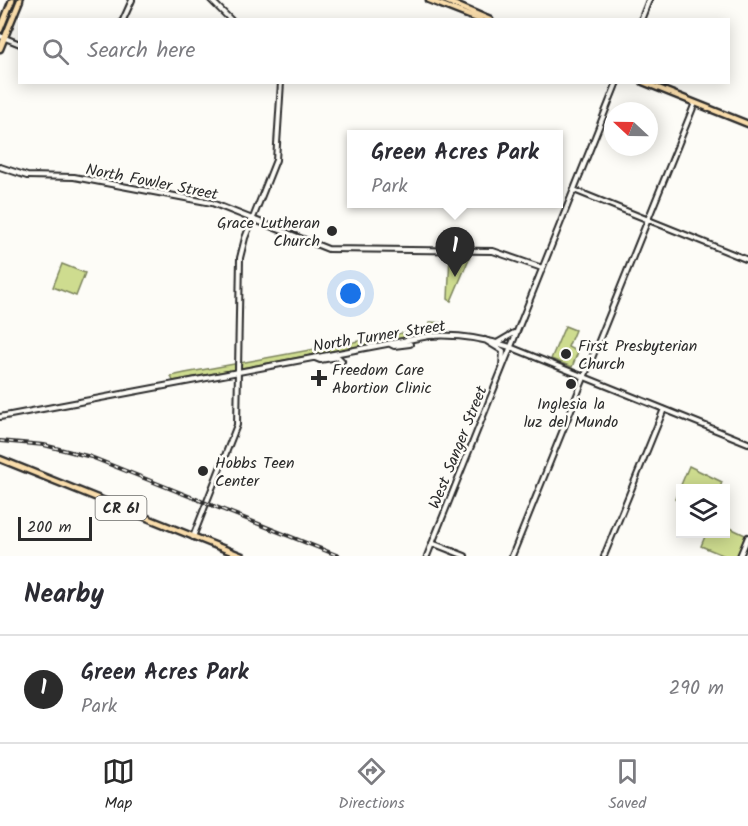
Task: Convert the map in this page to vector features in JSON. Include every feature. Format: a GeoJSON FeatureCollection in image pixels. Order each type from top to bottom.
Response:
{"type":"FeatureCollection","features":[{"type":"Feature","properties":{"kind":"main road"},"geometry":{"type":"LineString","coordinates":[[0,30],[12,0]]}},
{"type":"Feature","properties":{"kind":"main road"},"geometry":{"type":"LineString","coordinates":[[0,49],[2,37],[20,0]]}},
{"type":"Feature","properties":{"kind":"main road"},"geometry":{"type":"LineString","coordinates":[[429,0],[475,18]]}},
{"type":"Feature","properties":{"kind":"main road"},"geometry":{"type":"LineString","coordinates":[[444,0],[485,18]]}},
{"type":"Feature","properties":{"kind":"main road"},"geometry":{"type":"LineString","coordinates":[[648,84],[748,124]]}},
{"type":"Feature","properties":{"kind":"main road","name":"CR 61"},"geometry":{"type":"LineString","coordinates":[[0,459],[242,556]]}},
{"type":"Feature","properties":{"kind":"street"},"geometry":{"type":"LineString","coordinates":[[124,18],[132,0]]}},
{"type":"Feature","properties":{"kind":"street"},"geometry":{"type":"LineString","coordinates":[[211,0],[229,18]]}},
{"type":"Feature","properties":{"kind":"street"},"geometry":{"type":"LineString","coordinates":[[642,18],[648,0]]}},
{"type":"Feature","properties":{"kind":"street"},"geometry":{"type":"LineString","coordinates":[[2,37],[18,43]]}},
{"type":"Feature","properties":{"kind":"street"},"geometry":{"type":"LineString","coordinates":[[193,537],[236,431],[240,258],[276,159],[281,84]]}},
{"type":"Feature","properties":{"kind":"street"},"geometry":{"type":"LineString","coordinates":[[497,343],[512,335],[525,312],[615,84]]}},
{"type":"Feature","properties":{"kind":"street"},"geometry":{"type":"LineString","coordinates":[[512,556],[695,103]]}},
{"type":"Feature","properties":{"kind":"street","name":"North Fowler Street"},"geometry":{"type":"LineString","coordinates":[[0,167],[27,177],[74,177],[198,200],[328,249],[493,251],[542,268]]}},
{"type":"Feature","properties":{"kind":"street"},"geometry":{"type":"LineString","coordinates":[[574,190],[748,260]]}},
{"type":"Feature","properties":{"kind":"street","name":"West Sanger Street"},"geometry":{"type":"LineString","coordinates":[[427,556],[525,312]]}},
{"type":"Feature","properties":{"kind":"street","name":"North Turner Street"},"geometry":{"type":"LineString","coordinates":[[0,417],[389,343],[444,335],[485,339],[510,347],[748,442]]}},
{"type":"Feature","properties":{"kind":"street"},"geometry":{"type":"LineString","coordinates":[[485,339],[487,343],[504,352],[502,368]]}},
{"type":"Feature","properties":{"kind":"street"},"geometry":{"type":"LineString","coordinates":[[389,343],[394,346],[410,344]]}},
{"type":"Feature","properties":{"kind":"street"},"geometry":{"type":"LineString","coordinates":[[314,358],[320,360],[338,357],[342,361]]}},
{"type":"Feature","properties":{"kind":"street"},"geometry":{"type":"LineString","coordinates":[[604,556],[664,409]]}},
{"type":"Feature","properties":{"kind":"street"},"geometry":{"type":"LineString","coordinates":[[740,556],[748,537]]}},
{"type":"Feature","properties":{"kind":"street"},"geometry":{"type":"LineString","coordinates":[[432,543],[465,556]]}},
{"type":"Feature","properties":{"kind":"green space"},"geometry":{"type":"Polygon","coordinates":[[[450,253],[471,254],[451,301],[448,299],[450,253]]]}},
{"type":"Feature","properties":{"kind":"green space"},"geometry":{"type":"Polygon","coordinates":[[[62,264],[85,273],[76,296],[53,287],[62,264]]]}},
{"type":"Feature","properties":{"kind":"green space"},"geometry":{"type":"Polygon","coordinates":[[[430,322],[445,323],[445,330],[173,381],[171,376],[430,328],[430,322]]]}},
{"type":"Feature","properties":{"kind":"green space"},"geometry":{"type":"Polygon","coordinates":[[[565,326],[575,330],[568,347],[578,352],[572,367],[551,359],[565,326]]]}},
{"type":"Feature","properties":{"kind":"green space"},"geometry":{"type":"Polygon","coordinates":[[[689,466],[722,482],[721,484],[681,484],[689,466]]]}},
{"type":"Feature","properties":{"kind":"green space"},"geometry":{"type":"Polygon","coordinates":[[[730,528],[745,535],[738,556],[725,556],[701,546],[704,538],[730,538],[730,528]]]}},
{"type":"Feature","properties":{"kind":"railway"},"geometry":{"type":"LineString","coordinates":[[0,441],[44,445],[91,457],[339,556]]}},
{"type":"Feature","properties":{"kind":"place","name":"Grace Lutheran Church"},"geometry":{"type":"Point","coordinates":[332,231]}},
{"type":"Feature","properties":{"kind":"place","name":"Green Acres Park"},"geometry":{"type":"Point","coordinates":[455,277]}},
{"type":"Feature","properties":{"kind":"place","name":"First Presbyterian Church"},"geometry":{"type":"Point","coordinates":[566,354]}},
{"type":"Feature","properties":{"kind":"place","name":"Freedom Care Abortion Clinic"},"geometry":{"type":"Point","coordinates":[319,378]}},
{"type":"Feature","properties":{"kind":"place","name":"Inglesia la luz del Mundo"},"geometry":{"type":"Point","coordinates":[571,384]}},
{"type":"Feature","properties":{"kind":"place","name":"Hobbs Teen Center"},"geometry":{"type":"Point","coordinates":[203,471]}}]}
